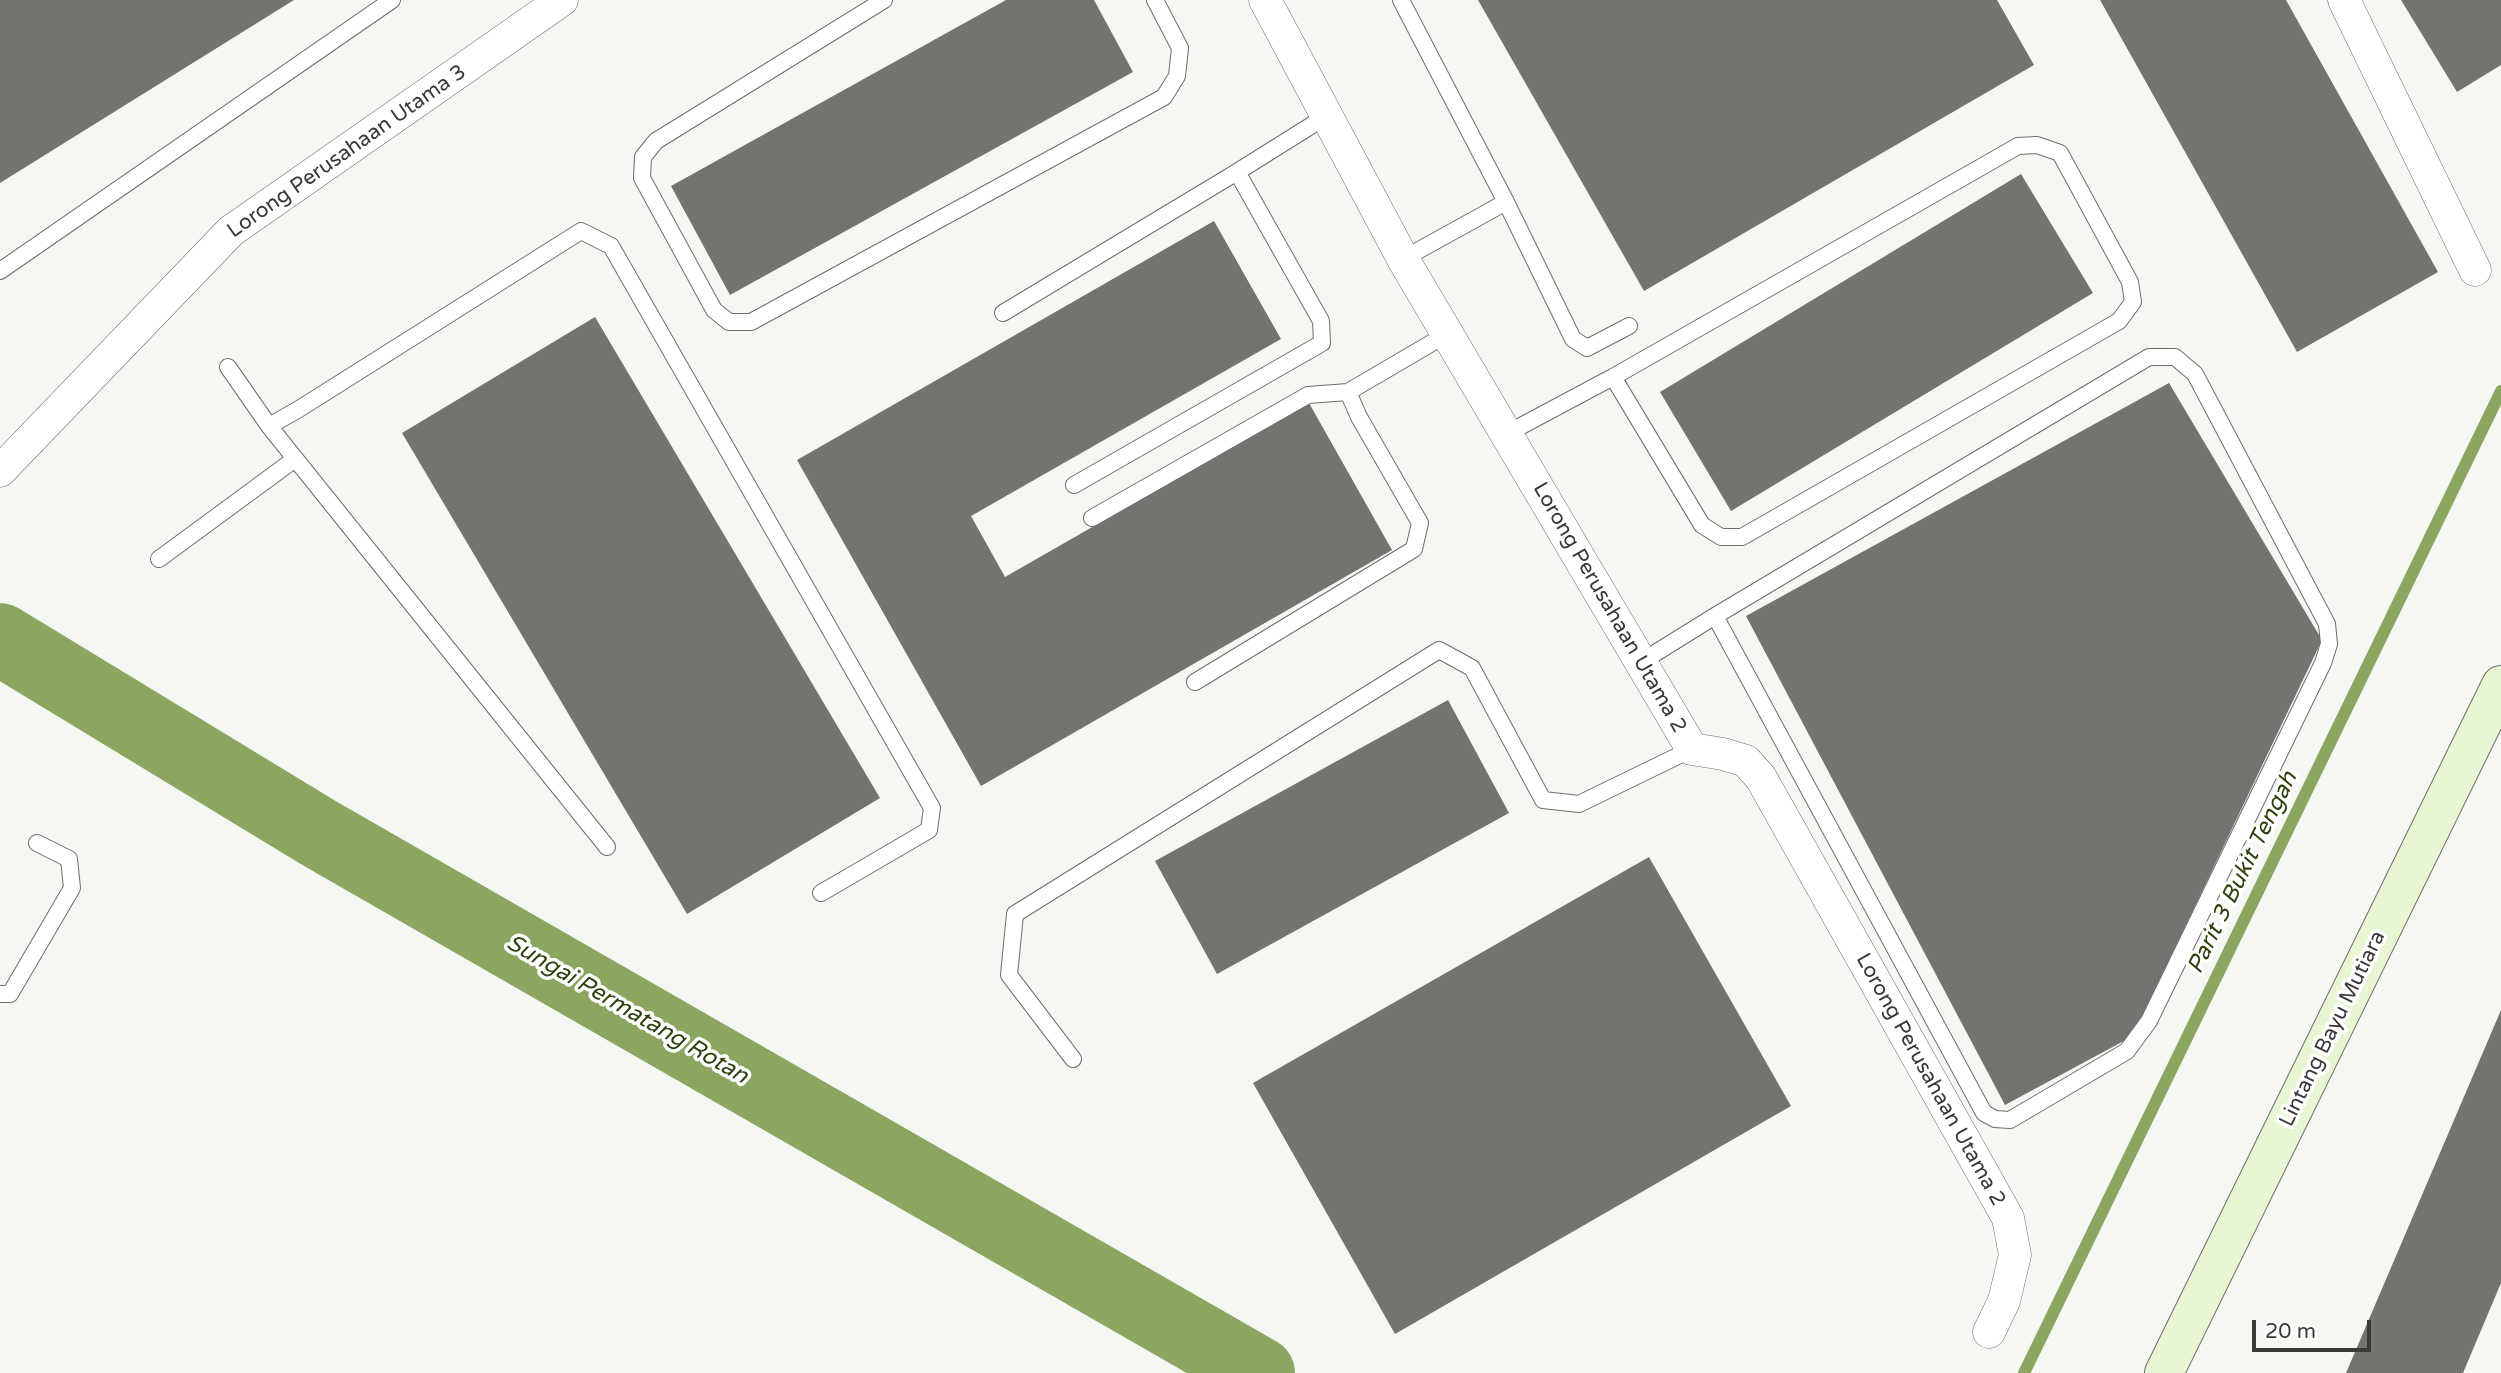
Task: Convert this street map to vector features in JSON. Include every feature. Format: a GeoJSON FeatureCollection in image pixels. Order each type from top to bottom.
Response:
{"type":"FeatureCollection","features":[{"type":"Feature","properties":{"kind":"street","name":"Lorong Perusahaan Utama 3"},"geometry":{"type":"LineString","coordinates":[[0,471],[231,231],[562,0]]}},
{"type":"Feature","properties":{"kind":"street","name":"Lorong Perusahaan Utama 2"},"geometry":{"type":"LineString","coordinates":[[1265,0],[1403,259],[1508,433],[1692,750],[1723,754],[1746,761],[1761,778],[2008,1218],[2015,1255],[2004,1301],[1989,1332]]}},
{"type":"Feature","properties":{"kind":"street"},"geometry":{"type":"LineString","coordinates":[[2344,0],[2475,270]]}},
{"type":"Feature","properties":{"kind":"street","name":"Lintang Bayu Mutiara"},"geometry":{"type":"LineString","coordinates":[[2164,1373],[2501,685]]}},
{"type":"Feature","properties":{"kind":"lane"},"geometry":{"type":"LineString","coordinates":[[0,271],[392,0]]}},
{"type":"Feature","properties":{"kind":"lane"},"geometry":{"type":"LineString","coordinates":[[884,0],[656,141],[643,157],[642,178],[715,310],[729,323],[751,321],[1164,97],[1177,76],[1180,48],[1155,0]]}},
{"type":"Feature","properties":{"kind":"lane"},"geometry":{"type":"LineString","coordinates":[[1401,0],[1506,202],[1573,339],[1587,348],[1629,326]]}},
{"type":"Feature","properties":{"kind":"lane"},"geometry":{"type":"LineString","coordinates":[[1003,313],[1328,115]]}},
{"type":"Feature","properties":{"kind":"lane"},"geometry":{"type":"LineString","coordinates":[[1508,433],[1613,377],[2018,146],[2037,145],[2060,153],[2130,282],[2133,302],[2119,321],[1742,537],[1721,537],[1702,525],[1613,377]]}},
{"type":"Feature","properties":{"kind":"lane"},"geometry":{"type":"LineString","coordinates":[[1074,485],[1322,343],[1321,321],[1237,172]]}},
{"type":"Feature","properties":{"kind":"lane"},"geometry":{"type":"LineString","coordinates":[[1403,259],[1506,202]]}},
{"type":"Feature","properties":{"kind":"lane"},"geometry":{"type":"LineString","coordinates":[[269,426],[581,231],[611,246],[932,808],[929,830],[821,893]]}},
{"type":"Feature","properties":{"kind":"lane"},"geometry":{"type":"LineString","coordinates":[[1092,517],[1308,395],[1348,392],[1447,334]]}},
{"type":"Feature","properties":{"kind":"lane"},"geometry":{"type":"LineString","coordinates":[[1641,663],[1715,616],[2149,358],[2175,357],[2195,374],[2327,624],[2329,644],[2323,663],[2149,1021],[2127,1051],[2010,1120],[1994,1119],[1984,1113],[1715,616]]}},
{"type":"Feature","properties":{"kind":"lane"},"geometry":{"type":"LineString","coordinates":[[228,367],[295,459],[607,847]]}},
{"type":"Feature","properties":{"kind":"lane"},"geometry":{"type":"LineString","coordinates":[[1195,681],[1414,549],[1420,523],[1348,392]]}},
{"type":"Feature","properties":{"kind":"lane"},"geometry":{"type":"LineString","coordinates":[[159,559],[295,459]]}},
{"type":"Feature","properties":{"kind":"lane"},"geometry":{"type":"LineString","coordinates":[[1073,1059],[1009,975],[1015,914],[1439,650],[1472,668],[1543,800],[1579,804],[1692,750]]}},
{"type":"Feature","properties":{"kind":"lane"},"geometry":{"type":"LineString","coordinates":[[0,994],[10,994],[72,888],[69,859],[37,843]]}},
{"type":"Feature","properties":{"kind":"building"},"geometry":{"type":"Polygon","coordinates":[[[0,0],[294,0],[0,183],[0,0]]]}},
{"type":"Feature","properties":{"kind":"building"},"geometry":{"type":"Polygon","coordinates":[[[1006,0],[1094,0],[1133,72],[730,295],[671,186],[1006,0]]]}},
{"type":"Feature","properties":{"kind":"building"},"geometry":{"type":"Polygon","coordinates":[[[1478,0],[1997,0],[2034,65],[1644,291],[1478,0]]]}},
{"type":"Feature","properties":{"kind":"building"},"geometry":{"type":"Polygon","coordinates":[[[2100,0],[2286,0],[2438,272],[2297,352],[2100,0]]]}},
{"type":"Feature","properties":{"kind":"building"},"geometry":{"type":"Polygon","coordinates":[[[2401,0],[2501,0],[2501,65],[2457,92],[2401,0]]]}},
{"type":"Feature","properties":{"kind":"building"},"geometry":{"type":"Polygon","coordinates":[[[2021,174],[2093,293],[1731,511],[1660,392],[2021,174]]]}},
{"type":"Feature","properties":{"kind":"building"},"geometry":{"type":"Polygon","coordinates":[[[1214,221],[1281,339],[971,516],[1005,577],[1309,403],[1392,550],[981,786],[797,460],[1214,221]]]}},
{"type":"Feature","properties":{"kind":"building"},"geometry":{"type":"Polygon","coordinates":[[[595,317],[880,798],[687,914],[402,433],[595,317]]]}},
{"type":"Feature","properties":{"kind":"building"},"geometry":{"type":"Polygon","coordinates":[[[2169,383],[2322,640],[2133,1036],[2005,1105],[1746,616],[2169,383]]]}},
{"type":"Feature","properties":{"kind":"building"},"geometry":{"type":"Polygon","coordinates":[[[1448,700],[1509,813],[1217,974],[1155,861],[1448,700]]]}},
{"type":"Feature","properties":{"kind":"building"},"geometry":{"type":"Polygon","coordinates":[[[1649,857],[1791,1106],[1395,1334],[1253,1083],[1649,857]]]}},
{"type":"Feature","properties":{"kind":"building"},"geometry":{"type":"Polygon","coordinates":[[[2501,1010],[2501,1283],[2463,1373],[2346,1373],[2501,1010]]]}},
{"type":"Feature","properties":{"kind":"waterway","name":"Parit 3 Bukit Tengah"},"geometry":{"type":"LineString","coordinates":[[2024,1373],[2501,391]]}},
{"type":"Feature","properties":{"kind":"waterway","name":"Sungai Permatang Rotan"},"geometry":{"type":"LineString","coordinates":[[0,639],[319,833],[1259,1373]]}}]}
